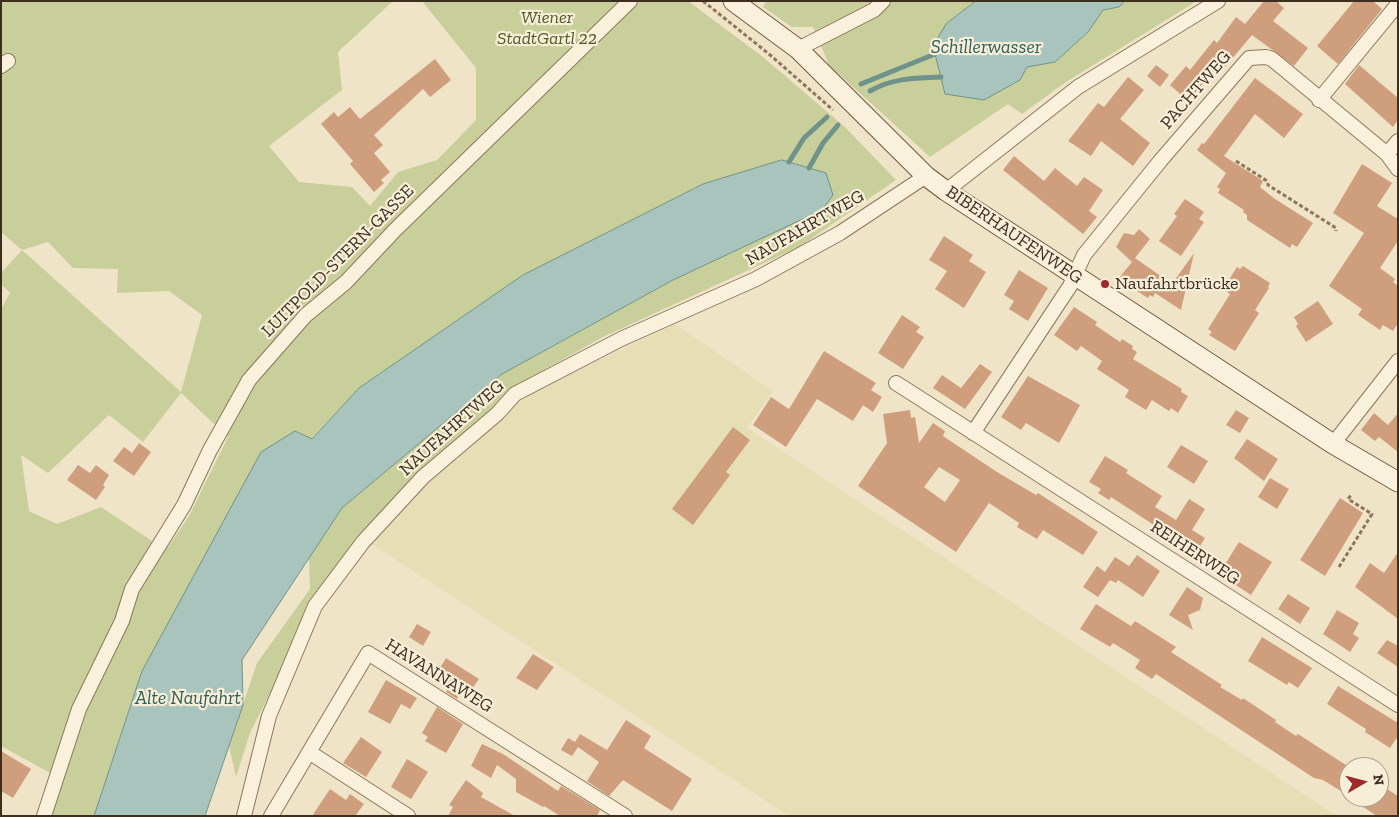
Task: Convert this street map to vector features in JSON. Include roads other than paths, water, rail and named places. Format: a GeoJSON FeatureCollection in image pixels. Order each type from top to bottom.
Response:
{"type":"FeatureCollection","features":[{"type":"Feature","properties":{"kind":"main road","name":"BIBERHAUFENWEG"},"geometry":{"type":"LineString","coordinates":[[733,1],[798,49],[926,176],[946,191],[1333,444],[1398,482]]}},
{"type":"Feature","properties":{"kind":"street","name":"LUITPOLD-STERN-GASSE"},"geometry":{"type":"LineString","coordinates":[[44,816],[79,709],[122,621],[132,589],[184,506],[210,450],[249,380],[306,315],[346,282],[395,230],[630,1]]}},
{"type":"Feature","properties":{"kind":"street"},"geometry":{"type":"LineString","coordinates":[[798,49],[874,10],[883,1]]}},
{"type":"Feature","properties":{"kind":"street"},"geometry":{"type":"LineString","coordinates":[[946,191],[1036,118],[1078,88],[1218,1]]}},
{"type":"Feature","properties":{"kind":"street"},"geometry":{"type":"LineString","coordinates":[[1319,100],[1398,4]]}},
{"type":"Feature","properties":{"kind":"street","name":"PACHTWEG"},"geometry":{"type":"LineString","coordinates":[[1074,275],[1084,255],[1245,61],[1260,56],[1272,60],[1387,154],[1398,169]]}},
{"type":"Feature","properties":{"kind":"street"},"geometry":{"type":"LineString","coordinates":[[1387,154],[1398,141]]}},
{"type":"Feature","properties":{"kind":"street","name":"NAUFAHRTWEG"},"geometry":{"type":"LineString","coordinates":[[244,816],[268,716],[315,606],[363,542],[424,478],[497,414],[514,394],[621,339],[756,279],[840,233],[926,176]]}},
{"type":"Feature","properties":{"kind":"street"},"geometry":{"type":"LineString","coordinates":[[973,433],[1070,286],[1074,275]]}},
{"type":"Feature","properties":{"kind":"street"},"geometry":{"type":"LineString","coordinates":[[1333,444],[1398,360]]}},
{"type":"Feature","properties":{"kind":"street","name":"REIHERWEG"},"geometry":{"type":"LineString","coordinates":[[896,383],[1398,705]]}},
{"type":"Feature","properties":{"kind":"street","name":"HAVANNAWEG"},"geometry":{"type":"LineString","coordinates":[[271,816],[368,653],[625,816]]}},
{"type":"Feature","properties":{"kind":"street"},"geometry":{"type":"LineString","coordinates":[[309,752],[408,816]]}},
{"type":"Feature","properties":{"kind":"water","name":"Schillerwasser"},"geometry":{"type":"Polygon","coordinates":[[[976,1],[1125,1],[1119,7],[1103,10],[1088,32],[1055,62],[1027,67],[1020,80],[984,100],[945,94],[933,46],[946,24],[976,1]]]}},
{"type":"Feature","properties":{"kind":"water","name":"Alte Naufahrt"},"geometry":{"type":"Polygon","coordinates":[[[782,160],[826,173],[833,195],[822,210],[673,280],[502,374],[342,508],[242,660],[243,705],[205,816],[94,816],[142,671],[261,452],[295,431],[312,439],[359,388],[523,275],[703,184],[782,160]]]}},
{"type":"Feature","properties":{"kind":"waterway"},"geometry":{"type":"LineString","coordinates":[[861,84],[935,54]]}},
{"type":"Feature","properties":{"kind":"waterway"},"geometry":{"type":"LineString","coordinates":[[870,91],[896,81],[941,77]]}},
{"type":"Feature","properties":{"kind":"waterway"},"geometry":{"type":"LineString","coordinates":[[789,162],[804,138],[827,117]]}},
{"type":"Feature","properties":{"kind":"waterway"},"geometry":{"type":"LineString","coordinates":[[809,168],[823,143],[838,125]]}},
{"type":"Feature","properties":{"kind":"place","name":"Naufahrtbrücke"},"geometry":{"type":"Point","coordinates":[1105,284]}},
{"type":"Feature","properties":{"kind":"park label","name":"Wiener StadtGartl 22"},"geometry":{"type":"Point","coordinates":[547,28]}}]}
